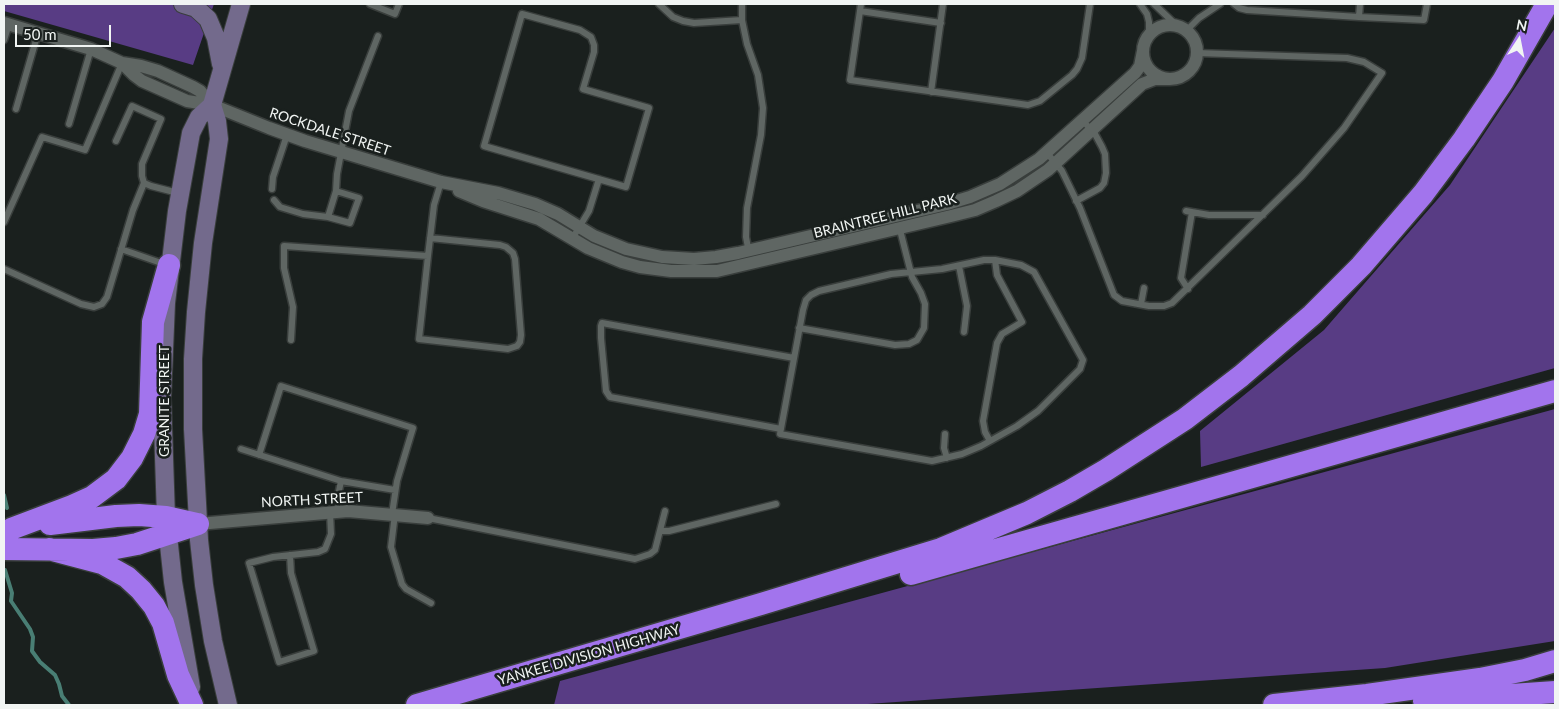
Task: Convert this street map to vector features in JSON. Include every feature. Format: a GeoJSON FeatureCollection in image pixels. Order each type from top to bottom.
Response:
{"type":"FeatureCollection","features":[{"type":"Feature","properties":{"kind":"highway"},"geometry":{"type":"LineString","coordinates":[[761,604],[941,549],[1028,513],[1120,462],[1172,428],[1222,391],[1312,315],[1361,266],[1407,213],[1442,170],[1477,120],[1519,54],[1547,4]]}},
{"type":"Feature","properties":{"kind":"highway"},"geometry":{"type":"LineString","coordinates":[[6,536],[92,497],[116,479],[132,458],[149,420],[153,322],[169,265]]}},
{"type":"Feature","properties":{"kind":"highway"},"geometry":{"type":"LineString","coordinates":[[761,604],[831,596],[1555,391]]}},
{"type":"Feature","properties":{"kind":"highway"},"geometry":{"type":"LineString","coordinates":[[6,536],[116,516],[139,515],[166,526],[198,524]]}},
{"type":"Feature","properties":{"kind":"highway"},"geometry":{"type":"LineString","coordinates":[[49,549],[93,550],[137,544],[166,526]]}},
{"type":"Feature","properties":{"kind":"highway"},"geometry":{"type":"LineString","coordinates":[[6,536],[102,563],[127,577],[154,606],[163,623],[178,675],[194,705]]}},
{"type":"Feature","properties":{"kind":"highway","name":"YANKEE DIVISION HIGHWAY"},"geometry":{"type":"LineString","coordinates":[[417,705],[761,604]]}},
{"type":"Feature","properties":{"kind":"highway"},"geometry":{"type":"LineString","coordinates":[[1275,705],[1480,679],[1525,670],[1555,661]]}},
{"type":"Feature","properties":{"kind":"highway"},"geometry":{"type":"LineString","coordinates":[[1373,705],[1555,692]]}},
{"type":"Feature","properties":{"kind":"highway"},"geometry":{"type":"LineString","coordinates":[[1275,705],[1285,705]]}},
{"type":"Feature","properties":{"kind":"main road"},"geometry":{"type":"LineString","coordinates":[[183,4],[200,11],[211,24],[219,46],[221,72]]}},
{"type":"Feature","properties":{"kind":"main road","name":"GRANITE STREET"},"geometry":{"type":"LineString","coordinates":[[194,705],[180,629],[166,526],[162,382],[164,327],[169,265],[179,193],[194,126],[199,117],[212,105],[241,4]]}},
{"type":"Feature","properties":{"kind":"main road","name":"GRANITE STREET"},"geometry":{"type":"LineString","coordinates":[[212,105],[217,121],[219,140],[203,243],[193,359],[193,429],[198,524],[210,622],[228,705]]}},
{"type":"Feature","properties":{"kind":"street"},"geometry":{"type":"LineString","coordinates":[[6,23],[91,49],[122,63],[150,68],[200,91],[212,105]]}},
{"type":"Feature","properties":{"kind":"street","name":"BRAINTREE HILL PARK"},"geometry":{"type":"LineString","coordinates":[[579,228],[611,244],[634,252],[662,257],[750,257],[900,228],[963,213],[1016,191],[1056,163],[1135,73],[1150,33],[1159,27],[1169,25],[1184,29]]}},
{"type":"Feature","properties":{"kind":"street"},"geometry":{"type":"LineString","coordinates":[[1184,29],[1195,42],[1197,53]]}},
{"type":"Feature","properties":{"kind":"street"},"geometry":{"type":"LineString","coordinates":[[1144,46],[1144,60],[1152,72],[1159,77],[1168,79]]}},
{"type":"Feature","properties":{"kind":"street","name":"BRAINTREE HILL PARK"},"geometry":{"type":"LineString","coordinates":[[572,239],[614,259],[640,267],[683,272],[717,271],[750,257],[960,200],[980,193],[1019,173],[1087,126],[1142,84],[1155,79],[1177,78],[1189,71],[1194,64],[1197,53]]}},
{"type":"Feature","properties":{"kind":"street","name":"ROCKDALE STREET"},"geometry":{"type":"LineString","coordinates":[[212,105],[287,135],[342,153],[441,182],[498,193],[535,204],[558,214],[579,228]]}},
{"type":"Feature","properties":{"kind":"street","name":"ROCKDALE STREET"},"geometry":{"type":"LineString","coordinates":[[441,182],[483,201],[539,219],[572,239]]}},
{"type":"Feature","properties":{"kind":"street","name":"NORTH STREET"},"geometry":{"type":"LineString","coordinates":[[198,524],[357,511],[428,518]]}},
{"type":"Feature","properties":{"kind":"lane"},"geometry":{"type":"LineString","coordinates":[[370,4],[396,14],[399,4]]}},
{"type":"Feature","properties":{"kind":"lane"},"geometry":{"type":"LineString","coordinates":[[659,4],[669,14],[683,22],[742,20]]}},
{"type":"Feature","properties":{"kind":"lane"},"geometry":{"type":"LineString","coordinates":[[742,4],[742,20],[747,44],[758,75],[763,108],[761,135],[751,178],[747,208],[746,237],[750,257]]}},
{"type":"Feature","properties":{"kind":"lane"},"geometry":{"type":"LineString","coordinates":[[930,92],[943,4]]}},
{"type":"Feature","properties":{"kind":"lane"},"geometry":{"type":"LineString","coordinates":[[941,23],[860,7],[850,80],[1020,105],[1031,105],[1037,103],[1078,68],[1082,58],[1090,4]]}},
{"type":"Feature","properties":{"kind":"lane"},"geometry":{"type":"LineString","coordinates":[[1140,4],[1149,22],[1149,30],[1144,46]]}},
{"type":"Feature","properties":{"kind":"lane"},"geometry":{"type":"LineString","coordinates":[[1154,4],[1172,21],[1184,29],[1220,4]]}},
{"type":"Feature","properties":{"kind":"lane"},"geometry":{"type":"LineString","coordinates":[[1234,4],[1239,8],[1247,10],[1424,20],[1427,4]]}},
{"type":"Feature","properties":{"kind":"lane"},"geometry":{"type":"LineString","coordinates":[[1359,17],[1360,4]]}},
{"type":"Feature","properties":{"kind":"lane"},"geometry":{"type":"LineString","coordinates":[[522,14],[580,30],[591,37],[594,50],[583,89],[649,108],[626,187],[599,179],[484,146],[522,14]]}},
{"type":"Feature","properties":{"kind":"lane"},"geometry":{"type":"LineString","coordinates":[[4,40],[6,23]]}},
{"type":"Feature","properties":{"kind":"lane"},"geometry":{"type":"LineString","coordinates":[[16,109],[38,33]]}},
{"type":"Feature","properties":{"kind":"lane"},"geometry":{"type":"LineString","coordinates":[[328,216],[336,191],[337,174],[349,111],[378,36]]}},
{"type":"Feature","properties":{"kind":"lane"},"geometry":{"type":"LineString","coordinates":[[68,124],[91,49]]}},
{"type":"Feature","properties":{"kind":"lane"},"geometry":{"type":"LineString","coordinates":[[1047,153],[1064,176],[1076,201],[1114,295],[1122,300],[1155,307],[1168,305],[1188,289],[1332,144],[1382,73],[1364,62],[1347,58],[1197,53]]}},
{"type":"Feature","properties":{"kind":"lane"},"geometry":{"type":"LineString","coordinates":[[4,222],[42,137],[85,150],[122,63]]}},
{"type":"Feature","properties":{"kind":"lane"},"geometry":{"type":"LineString","coordinates":[[4,269],[74,301],[94,307],[99,306],[105,301],[136,202],[144,183],[141,168],[161,119],[132,106],[116,141]]}},
{"type":"Feature","properties":{"kind":"lane"},"geometry":{"type":"LineString","coordinates":[[1076,201],[1096,191],[1104,183],[1105,178],[1105,154],[1087,126]]}},
{"type":"Feature","properties":{"kind":"lane"},"geometry":{"type":"LineString","coordinates":[[272,189],[273,178],[287,135]]}},
{"type":"Feature","properties":{"kind":"lane"},"geometry":{"type":"LineString","coordinates":[[572,239],[591,207],[599,179]]}},
{"type":"Feature","properties":{"kind":"lane"},"geometry":{"type":"LineString","coordinates":[[430,238],[500,245],[513,253],[516,260],[521,335],[517,346],[508,349],[419,338],[430,238],[434,205],[441,182]]}},
{"type":"Feature","properties":{"kind":"lane"},"geometry":{"type":"LineString","coordinates":[[144,183],[158,189],[179,193]]}},
{"type":"Feature","properties":{"kind":"lane"},"geometry":{"type":"LineString","coordinates":[[274,200],[280,207],[303,214],[328,216],[350,224],[359,198],[336,191]]}},
{"type":"Feature","properties":{"kind":"lane"},"geometry":{"type":"LineString","coordinates":[[1188,289],[1182,280],[1182,274],[1189,212],[1209,215],[1263,215]]}},
{"type":"Feature","properties":{"kind":"lane"},"geometry":{"type":"LineString","coordinates":[[799,328],[895,346],[913,342],[923,333],[926,311],[921,293],[911,272],[897,216]]}},
{"type":"Feature","properties":{"kind":"lane"},"geometry":{"type":"LineString","coordinates":[[291,340],[293,307],[284,268],[284,246],[428,256]]}},
{"type":"Feature","properties":{"kind":"lane"},"geometry":{"type":"LineString","coordinates":[[121,249],[169,265]]}},
{"type":"Feature","properties":{"kind":"lane"},"geometry":{"type":"LineString","coordinates":[[984,260],[1021,264],[1034,272],[1083,362],[1080,369],[1038,410],[1017,426],[968,452],[947,458],[932,461],[920,460],[780,434],[805,303],[814,293],[884,275],[911,272],[959,266],[984,260]]}},
{"type":"Feature","properties":{"kind":"lane"},"geometry":{"type":"LineString","coordinates":[[990,441],[985,432],[983,422],[996,346],[1002,334],[1022,322],[997,275],[996,260]]}},
{"type":"Feature","properties":{"kind":"lane"},"geometry":{"type":"LineString","coordinates":[[959,266],[967,306],[964,332]]}},
{"type":"Feature","properties":{"kind":"lane"},"geometry":{"type":"LineString","coordinates":[[1141,304],[1144,288]]}},
{"type":"Feature","properties":{"kind":"lane"},"geometry":{"type":"LineString","coordinates":[[781,429],[610,397],[606,391],[601,338],[602,323],[794,358]]}},
{"type":"Feature","properties":{"kind":"lane"},"geometry":{"type":"LineString","coordinates":[[259,455],[281,386],[414,428],[395,490],[391,547],[402,586],[431,603]]}},
{"type":"Feature","properties":{"kind":"lane"},"geometry":{"type":"LineString","coordinates":[[945,434],[944,448],[947,458]]}},
{"type":"Feature","properties":{"kind":"lane"},"geometry":{"type":"LineString","coordinates":[[241,449],[341,481],[395,490]]}},
{"type":"Feature","properties":{"kind":"lane"},"geometry":{"type":"LineString","coordinates":[[290,555],[291,573],[314,651],[279,662],[249,563],[267,558],[290,555],[318,552],[325,548],[331,534],[341,481]]}},
{"type":"Feature","properties":{"kind":"lane"},"geometry":{"type":"LineString","coordinates":[[661,531],[669,532],[776,504]]}},
{"type":"Feature","properties":{"kind":"lane"},"geometry":{"type":"LineString","coordinates":[[428,518],[631,558],[645,556],[653,552],[657,546],[665,510]]}},
{"type":"Feature","properties":{"kind":"shaded area"},"geometry":{"type":"Polygon","coordinates":[[[4,4],[214,4],[193,65],[4,11],[4,4]]]}},
{"type":"Feature","properties":{"kind":"shaded area"},"geometry":{"type":"Polygon","coordinates":[[[1555,28],[1555,368],[1201,467],[1200,431],[1324,330],[1450,185],[1555,28]]]}},
{"type":"Feature","properties":{"kind":"shaded area"},"geometry":{"type":"Polygon","coordinates":[[[1555,409],[1555,641],[1385,668],[853,705],[554,705],[560,681],[1555,409]]]}},
{"type":"Feature","properties":{"kind":"waterway"},"geometry":{"type":"LineString","coordinates":[[4,495],[7,508]]}},
{"type":"Feature","properties":{"kind":"waterway"},"geometry":{"type":"LineString","coordinates":[[5,570],[12,593],[11,601],[30,629],[33,637],[32,651],[40,662],[55,675],[62,696],[69,705]]}}]}
